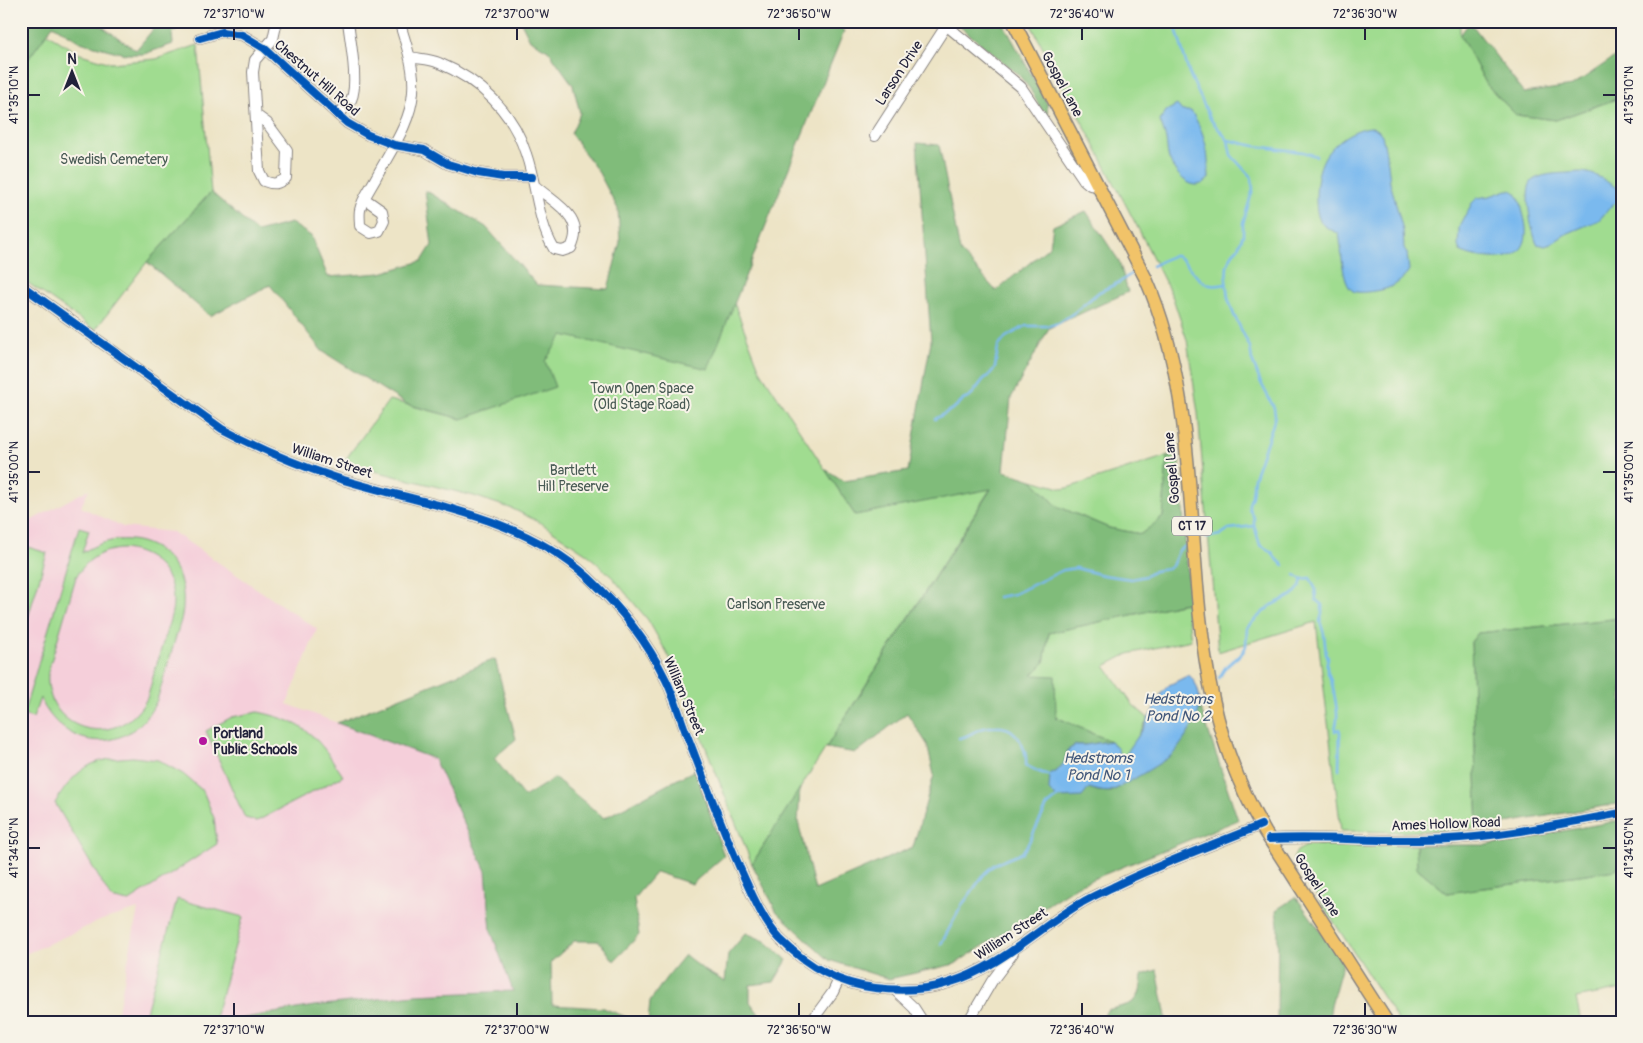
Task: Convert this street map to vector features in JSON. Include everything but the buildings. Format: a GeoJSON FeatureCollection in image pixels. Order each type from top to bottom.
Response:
{"type":"FeatureCollection","features":[{"type":"Feature","properties":{"kind":"main road","name":"Gospel Lane"},"geometry":{"type":"LineString","coordinates":[[1013,21],[1099,186],[1152,294],[1172,357],[1184,432],[1202,631],[1213,699],[1234,768],[1269,839],[1388,1022]]}},
{"type":"Feature","properties":{"kind":"street"},"geometry":{"type":"LineString","coordinates":[[256,115],[267,123],[287,150],[286,178],[280,183],[273,184],[264,181],[259,171],[253,72],[255,60],[273,39],[277,21]]}},
{"type":"Feature","properties":{"kind":"street"},"geometry":{"type":"LineString","coordinates":[[338,115],[350,101],[354,92],[348,21]]}},
{"type":"Feature","properties":{"kind":"street"},"geometry":{"type":"LineString","coordinates":[[365,199],[401,133],[413,93],[413,71],[399,21]]}},
{"type":"Feature","properties":{"kind":"street"},"geometry":{"type":"LineString","coordinates":[[943,24],[1021,87],[1084,180],[1090,185],[1099,186]]}},
{"type":"Feature","properties":{"kind":"street","name":"Larson Drive"},"geometry":{"type":"LineString","coordinates":[[875,136],[943,24]]}},
{"type":"Feature","properties":{"kind":"street","name":"Chestnut Hill Road"},"geometry":{"type":"LineString","coordinates":[[200,38],[222,32],[242,35],[264,48],[347,123],[368,135],[394,145],[424,150],[448,164],[478,173],[533,181]]}},
{"type":"Feature","properties":{"kind":"street"},"geometry":{"type":"LineString","coordinates":[[410,57],[438,62],[466,76],[493,98],[516,132],[526,154],[548,239],[554,249],[562,251],[571,248],[576,240],[575,227],[564,208],[544,194],[533,181]]}},
{"type":"Feature","properties":{"kind":"street","name":"William Street"},"geometry":{"type":"LineString","coordinates":[[21,285],[222,429],[250,444],[290,461],[336,477],[440,505],[506,527],[543,544],[586,576],[622,612],[650,649],[668,683],[736,858],[756,902],[778,937],[806,962],[840,979],[863,987],[895,990],[925,989],[952,982],[988,966],[1081,903],[1146,871],[1261,825]]}},
{"type":"Feature","properties":{"kind":"street","name":"Ames Hollow Road"},"geometry":{"type":"LineString","coordinates":[[1269,839],[1429,840],[1464,838],[1513,833],[1622,813]]}},
{"type":"Feature","properties":{"kind":"street"},"geometry":{"type":"LineString","coordinates":[[968,1022],[992,981],[1016,948]]}},
{"type":"Feature","properties":{"kind":"street"},"geometry":{"type":"LineString","coordinates":[[811,1022],[840,979]]}},
{"type":"Feature","properties":{"kind":"street"},"geometry":{"type":"LineString","coordinates":[[895,990],[914,1008],[923,1022]]}},
{"type":"Feature","properties":{"kind":"shaded area","name":"Portland Public Schools"},"geometry":{"type":"Polygon","coordinates":[[[89,489],[81,507],[123,527],[173,532],[317,629],[287,704],[434,759],[486,871],[491,931],[513,991],[414,995],[314,1006],[221,1022],[116,1022],[138,909],[102,920],[21,956],[21,526],[89,489]]]}},
{"type":"Feature","properties":{"kind":"green space"},"geometry":{"type":"Polygon","coordinates":[[[21,21],[94,21],[136,50],[160,21],[184,21],[172,34],[173,44],[144,54],[125,54],[80,42],[53,25],[24,65],[21,63],[21,21]]]}},
{"type":"Feature","properties":{"kind":"green space"},"geometry":{"type":"Polygon","coordinates":[[[523,21],[833,21],[844,31],[708,369],[563,335],[545,361],[555,387],[462,419],[406,404],[322,351],[270,285],[210,316],[147,262],[211,192],[257,232],[291,223],[311,236],[328,277],[381,273],[422,261],[432,245],[425,190],[486,227],[537,285],[608,289],[620,242],[618,209],[599,173],[571,134],[580,113],[573,85],[548,50],[530,40],[522,24],[523,21]]]}},
{"type":"Feature","properties":{"kind":"green space"},"geometry":{"type":"Polygon","coordinates":[[[953,21],[1002,21],[1047,103],[1048,116],[1042,111],[1030,89],[1018,74],[953,21]]]}},
{"type":"Feature","properties":{"kind":"green space"},"geometry":{"type":"Polygon","coordinates":[[[1029,21],[1460,21],[1460,35],[1487,85],[1516,115],[1556,120],[1622,97],[1622,618],[1478,633],[1471,642],[1478,828],[1405,832],[1341,831],[1316,622],[1218,652],[1198,413],[1187,340],[1173,298],[1029,21]]]}},
{"type":"Feature","properties":{"kind":"green space"},"geometry":{"type":"Polygon","coordinates":[[[1470,22],[1524,93],[1572,86],[1622,52],[1622,97],[1556,120],[1516,115],[1487,85],[1460,35],[1470,22]]]}},
{"type":"Feature","properties":{"kind":"green space","name":"Swedish Cemetery"},"geometry":{"type":"Polygon","coordinates":[[[47,33],[77,53],[111,63],[156,59],[198,45],[211,192],[147,262],[95,330],[21,278],[21,63],[24,64],[47,33]]]}},
{"type":"Feature","properties":{"kind":"green space"},"geometry":{"type":"Polygon","coordinates":[[[917,143],[939,145],[960,251],[996,291],[1050,246],[1053,226],[1086,211],[1119,261],[1128,292],[1049,328],[1011,398],[1004,471],[1032,480],[1057,506],[1109,528],[1141,534],[1163,517],[1167,456],[1179,458],[1190,602],[1049,633],[1044,663],[1032,675],[1055,676],[1056,717],[1110,741],[1076,745],[1068,750],[1064,763],[1056,772],[1089,788],[1111,792],[1173,754],[1197,716],[1200,706],[1238,820],[1078,885],[955,964],[889,979],[829,960],[777,912],[752,864],[800,788],[798,822],[815,890],[913,847],[934,775],[927,744],[907,713],[856,753],[826,748],[991,489],[855,515],[825,469],[844,481],[908,471],[931,341],[917,143]]]}},
{"type":"Feature","properties":{"kind":"green space","name":"Carlson Preserve"},"geometry":{"type":"Polygon","coordinates":[[[734,303],[760,370],[855,515],[991,488],[752,864],[672,662],[648,620],[613,578],[587,554],[541,523],[513,509],[474,496],[343,463],[389,400],[462,419],[545,361],[552,350],[551,335],[734,303]]]}},
{"type":"Feature","properties":{"kind":"green space"},"geometry":{"type":"Polygon","coordinates":[[[1167,456],[1163,518],[1141,534],[1109,528],[1057,506],[1032,480],[1064,489],[1167,456]]]}},
{"type":"Feature","properties":{"kind":"green space"},"geometry":{"type":"Polygon","coordinates":[[[79,527],[89,530],[82,553],[102,543],[122,540],[141,542],[157,549],[171,561],[179,578],[183,597],[181,620],[157,700],[146,718],[131,731],[115,738],[98,741],[81,738],[65,729],[51,716],[40,698],[33,718],[23,715],[79,527]],[[122,549],[107,551],[89,561],[80,571],[76,577],[48,672],[50,693],[58,710],[71,722],[86,728],[104,729],[121,725],[136,714],[148,696],[171,615],[172,591],[165,573],[151,559],[122,549]]]}},
{"type":"Feature","properties":{"kind":"green space"},"geometry":{"type":"Polygon","coordinates":[[[21,545],[47,553],[21,641],[21,545]]]}},
{"type":"Feature","properties":{"kind":"green space"},"geometry":{"type":"Polygon","coordinates":[[[1186,603],[1191,640],[1128,654],[1105,666],[1133,705],[1148,718],[1132,747],[1121,761],[1117,747],[1110,741],[1056,717],[1031,675],[1044,663],[1049,633],[1186,603]]]}},
{"type":"Feature","properties":{"kind":"green space"},"geometry":{"type":"Polygon","coordinates":[[[1622,618],[1622,803],[1478,828],[1471,642],[1478,633],[1622,618]]]}},
{"type":"Feature","properties":{"kind":"green space"},"geometry":{"type":"Polygon","coordinates":[[[495,659],[516,739],[494,758],[524,797],[555,778],[604,818],[695,770],[724,856],[692,884],[656,872],[634,898],[639,935],[614,961],[599,941],[574,941],[551,962],[552,1005],[603,1008],[639,1022],[221,1022],[314,1006],[414,995],[513,991],[491,931],[486,871],[434,759],[337,723],[495,659]]]}},
{"type":"Feature","properties":{"kind":"green space"},"geometry":{"type":"Polygon","coordinates":[[[258,712],[288,721],[309,733],[326,751],[343,776],[257,821],[245,818],[206,731],[232,717],[258,712]]]}},
{"type":"Feature","properties":{"kind":"green space"},"geometry":{"type":"Polygon","coordinates":[[[133,757],[158,760],[183,774],[203,791],[214,818],[217,844],[128,902],[111,898],[55,803],[74,777],[86,767],[105,760],[133,757]]]}},
{"type":"Feature","properties":{"kind":"green space"},"geometry":{"type":"Polygon","coordinates":[[[1622,820],[1622,860],[1616,870],[1447,893],[1417,868],[1416,845],[1487,845],[1622,820]]]}},
{"type":"Feature","properties":{"kind":"green space"},"geometry":{"type":"Polygon","coordinates":[[[1308,845],[1416,845],[1417,868],[1447,893],[1616,870],[1622,860],[1622,989],[1576,998],[1581,1022],[1399,1022],[1293,859],[1297,851],[1308,845]]]}},
{"type":"Feature","properties":{"kind":"green space"},"geometry":{"type":"Polygon","coordinates":[[[1296,897],[1343,962],[1331,1005],[1329,1022],[1277,1022],[1278,924],[1276,910],[1296,897]]]}},
{"type":"Feature","properties":{"kind":"green space"},"geometry":{"type":"Polygon","coordinates":[[[177,899],[243,917],[214,1022],[181,1022],[146,1012],[177,899]]]}},
{"type":"Feature","properties":{"kind":"green space"},"geometry":{"type":"Polygon","coordinates":[[[746,933],[765,941],[787,960],[774,982],[750,985],[750,1002],[765,1022],[648,1022],[650,1001],[685,955],[704,970],[725,982],[728,954],[746,933]]]}},
{"type":"Feature","properties":{"kind":"green space"},"geometry":{"type":"Polygon","coordinates":[[[1157,970],[1167,1022],[1101,1022],[1107,1010],[1124,1006],[1134,1001],[1139,992],[1142,975],[1157,970]]]}},
{"type":"Feature","properties":{"kind":"water"},"geometry":{"type":"Polygon","coordinates":[[[1177,105],[1182,111],[1191,111],[1205,143],[1209,178],[1204,183],[1198,185],[1192,184],[1181,177],[1168,157],[1166,138],[1160,121],[1166,111],[1177,105]]]}},
{"type":"Feature","properties":{"kind":"water"},"geometry":{"type":"Polygon","coordinates":[[[1372,127],[1382,135],[1390,182],[1403,230],[1404,248],[1407,253],[1409,270],[1400,281],[1389,288],[1359,292],[1353,291],[1346,281],[1339,234],[1324,225],[1319,219],[1316,205],[1316,188],[1319,172],[1329,151],[1339,141],[1352,133],[1372,127]]]}},
{"type":"Feature","properties":{"kind":"water"},"geometry":{"type":"Polygon","coordinates":[[[1585,172],[1607,181],[1622,191],[1622,198],[1616,201],[1599,220],[1566,234],[1551,244],[1545,246],[1537,244],[1529,211],[1528,192],[1530,185],[1538,177],[1585,172]]]}},
{"type":"Feature","properties":{"kind":"water"},"geometry":{"type":"Polygon","coordinates":[[[1507,190],[1515,193],[1521,204],[1526,233],[1522,248],[1517,253],[1501,258],[1479,257],[1460,251],[1458,246],[1459,228],[1472,203],[1477,198],[1507,190]]]}},
{"type":"Feature","properties":{"kind":"water"},"geometry":{"type":"Polygon","coordinates":[[[1189,675],[1195,683],[1200,698],[1199,709],[1187,734],[1174,753],[1154,767],[1109,792],[1089,788],[1082,797],[1057,798],[1049,790],[1050,773],[1056,772],[1064,763],[1068,750],[1076,745],[1110,741],[1117,747],[1121,761],[1143,729],[1162,692],[1169,685],[1189,675]]]}},
{"type":"Feature","properties":{"kind":"waterway"},"geometry":{"type":"LineString","coordinates":[[1174,21],[1189,73],[1211,120],[1228,140],[1255,146],[1303,152],[1316,156]]}},
{"type":"Feature","properties":{"kind":"waterway"},"geometry":{"type":"LineString","coordinates":[[1228,140],[1231,155],[1251,177],[1253,189],[1243,223],[1243,235],[1238,248],[1233,253],[1227,266],[1228,298],[1250,347],[1252,360],[1274,408],[1275,415],[1254,478],[1249,509],[1254,518],[1254,525],[1260,545],[1272,552],[1276,559],[1284,565]]}},
{"type":"Feature","properties":{"kind":"waterway"},"geometry":{"type":"LineString","coordinates":[[1613,202],[1622,201]]}},
{"type":"Feature","properties":{"kind":"waterway"},"geometry":{"type":"LineString","coordinates":[[1152,266],[1174,256],[1182,260],[1205,283],[1210,285],[1226,284]]}},
{"type":"Feature","properties":{"kind":"waterway"},"geometry":{"type":"LineString","coordinates":[[935,419],[970,397],[995,368],[998,347],[1006,337],[1026,326],[1048,326],[1059,323],[1099,292],[1120,282],[1131,274]]}},
{"type":"Feature","properties":{"kind":"waterway"},"geometry":{"type":"LineString","coordinates":[[1205,538],[1220,535],[1229,529],[1254,526]]}},
{"type":"Feature","properties":{"kind":"waterway"},"geometry":{"type":"LineString","coordinates":[[998,597],[1014,594],[1063,570],[1076,568],[1103,575],[1131,579],[1146,576],[1154,571],[1167,569],[1172,566],[1179,550],[1187,545]]}},
{"type":"Feature","properties":{"kind":"waterway"},"geometry":{"type":"LineString","coordinates":[[1295,575],[1302,579],[1310,578],[1315,587],[1316,600],[1322,605],[1320,621],[1328,658],[1327,669],[1333,688],[1337,712],[1335,731],[1339,729],[1340,732],[1339,770]]}},
{"type":"Feature","properties":{"kind":"waterway"},"geometry":{"type":"LineString","coordinates":[[1219,678],[1225,668],[1243,652],[1246,646],[1247,627],[1270,606],[1293,595],[1300,587],[1302,579]]}},
{"type":"Feature","properties":{"kind":"waterway"},"geometry":{"type":"LineString","coordinates":[[959,738],[985,728],[1007,728],[1021,742],[1026,754],[1026,765],[1051,776]]}},
{"type":"Feature","properties":{"kind":"waterway"},"geometry":{"type":"LineString","coordinates":[[941,944],[962,905],[985,873],[995,864],[1022,853],[1047,806],[1058,797]]}},
{"type":"Feature","properties":{"kind":"cycle path"},"geometry":{"type":"LineString","coordinates":[[200,38],[222,32],[242,35],[264,48],[347,123],[368,135],[394,145],[424,150],[448,164],[478,173],[503,177],[532,177]]}},
{"type":"Feature","properties":{"kind":"cycle path"},"geometry":{"type":"LineString","coordinates":[[21,285],[222,429],[249,443],[334,477],[434,504],[500,525],[531,539],[561,556],[589,578],[612,601],[642,638],[659,666],[672,692],[728,839],[764,917],[774,932],[790,948],[812,965],[836,978],[861,986],[902,990],[930,988],[948,983],[984,968],[1001,958],[1090,898],[1153,869],[1261,825]]}},
{"type":"Feature","properties":{"kind":"cycle path"},"geometry":{"type":"LineString","coordinates":[[1269,839],[1426,840],[1470,837],[1535,829],[1622,813]]}},
{"type":"Feature","properties":{"kind":"place","name":"Portland Public Schools"},"geometry":{"type":"Point","coordinates":[203,741]}},
{"type":"Feature","properties":{"kind":"park label","name":"Town Open Space (Old Stage Road)"},"geometry":{"type":"Point","coordinates":[642,396]}},
{"type":"Feature","properties":{"kind":"park label","name":"Bartlett Hill Preserve"},"geometry":{"type":"Point","coordinates":[573,478]}},
{"type":"Feature","properties":{"kind":"water label","name":"Hedstroms Pond No 2"},"geometry":{"type":"Point","coordinates":[1178,708]}},
{"type":"Feature","properties":{"kind":"water label","name":"Hedstroms Pond No 1"},"geometry":{"type":"Point","coordinates":[1098,766]}}]}
